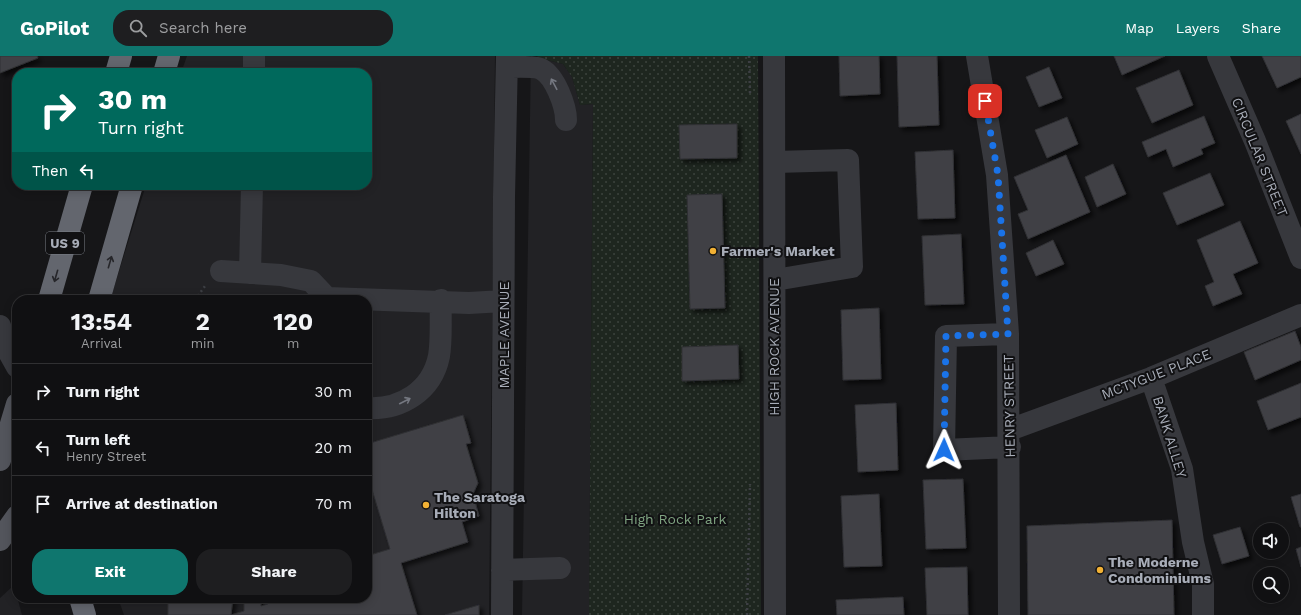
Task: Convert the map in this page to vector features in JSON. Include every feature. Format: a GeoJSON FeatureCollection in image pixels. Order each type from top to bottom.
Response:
{"type":"FeatureCollection","features":[{"type":"Feature","properties":{"kind":"highway"},"geometry":{"type":"LineString","coordinates":[[117,68],[121,56]]}},
{"type":"Feature","properties":{"kind":"highway"},"geometry":{"type":"LineString","coordinates":[[165,68],[169,56]]}},
{"type":"Feature","properties":{"kind":"highway","name":"US 9"},"geometry":{"type":"LineString","coordinates":[[50,295],[81,190]]}},
{"type":"Feature","properties":{"kind":"highway"},"geometry":{"type":"LineString","coordinates":[[100,295],[131,190]]}},
{"type":"Feature","properties":{"kind":"highway"},"geometry":{"type":"LineString","coordinates":[[81,603],[85,615]]}},
{"type":"Feature","properties":{"kind":"main road"},"geometry":{"type":"LineString","coordinates":[[0,460],[12,420]]}},
{"type":"Feature","properties":{"kind":"main road"},"geometry":{"type":"LineString","coordinates":[[0,540],[12,523]]}},
{"type":"Feature","properties":{"kind":"street"},"geometry":{"type":"LineString","coordinates":[[254,56],[254,68]]}},
{"type":"Feature","properties":{"kind":"street","name":"HIGH ROCK AVENUE"},"geometry":{"type":"LineString","coordinates":[[774,56],[775,615]]}},
{"type":"Feature","properties":{"kind":"street","name":"HENRY STREET"},"geometry":{"type":"LineString","coordinates":[[977,56],[998,175],[1008,334],[1010,438],[1009,615]]}},
{"type":"Feature","properties":{"kind":"street","name":"CIRCULAR STREET"},"geometry":{"type":"LineString","coordinates":[[1218,56],[1255,141],[1301,258]]}},
{"type":"Feature","properties":{"kind":"street"},"geometry":{"type":"LineString","coordinates":[[507,62],[541,69],[554,81],[566,114],[566,120]]}},
{"type":"Feature","properties":{"kind":"street","name":"MAPLE AVENUE"},"geometry":{"type":"LineString","coordinates":[[502,615],[507,62]]}},
{"type":"Feature","properties":{"kind":"street"},"geometry":{"type":"LineString","coordinates":[[774,280],[852,267],[848,160],[775,162]]}},
{"type":"Feature","properties":{"kind":"street"},"geometry":{"type":"LineString","coordinates":[[250,273],[252,190]]}},
{"type":"Feature","properties":{"kind":"street"},"geometry":{"type":"LineString","coordinates":[[221,271],[281,275],[311,281],[323,295]]}},
{"type":"Feature","properties":{"kind":"street"},"geometry":{"type":"LineString","coordinates":[[372,299],[504,302]]}},
{"type":"Feature","properties":{"kind":"street"},"geometry":{"type":"LineString","coordinates":[[372,408],[381,408],[402,403],[420,392],[428,381],[435,368],[439,355],[441,300]]}},
{"type":"Feature","properties":{"kind":"street","name":"MCTYGUE PLACE"},"geometry":{"type":"LineString","coordinates":[[1008,334],[946,336],[944,450],[1010,438],[1301,315]]}},
{"type":"Feature","properties":{"kind":"street"},"geometry":{"type":"LineString","coordinates":[[0,326],[7,349],[12,358]]}},
{"type":"Feature","properties":{"kind":"street","name":"BANK ALLEY"},"geometry":{"type":"LineString","coordinates":[[1151,378],[1182,469],[1193,542],[1203,584],[1203,615]]}},
{"type":"Feature","properties":{"kind":"street"},"geometry":{"type":"LineString","coordinates":[[502,570],[560,568]]}},
{"type":"Feature","properties":{"kind":"shaded area"},"geometry":{"type":"Polygon","coordinates":[[[187,56],[495,56],[489,615],[124,615],[120,603],[372,603],[372,295],[112,295],[144,190],[372,190],[372,68],[183,68],[187,56]]]}},
{"type":"Feature","properties":{"kind":"shaded area"},"geometry":{"type":"Polygon","coordinates":[[[531,56],[563,64],[572,77],[580,105],[593,104],[589,615],[522,615],[531,56]]]}},
{"type":"Feature","properties":{"kind":"shaded area"},"geometry":{"type":"Polygon","coordinates":[[[12,587],[12,603],[19,603],[22,615],[0,615],[0,598],[12,587]]]}},
{"type":"Feature","properties":{"kind":"green space","name":"High Rock Park"},"geometry":{"type":"Polygon","coordinates":[[[537,56],[758,56],[761,615],[589,615],[593,104],[580,105],[572,77],[563,64],[539,58],[537,56]]]}},
{"type":"Feature","properties":{"kind":"building"},"geometry":{"type":"Polygon","coordinates":[[[0,56],[37,56],[38,58],[12,68],[0,73],[0,56]]]}},
{"type":"Feature","properties":{"kind":"building"},"geometry":{"type":"Polygon","coordinates":[[[839,56],[879,56],[880,94],[840,96],[839,56]]]}},
{"type":"Feature","properties":{"kind":"building"},"geometry":{"type":"Polygon","coordinates":[[[897,56],[937,56],[939,125],[899,127],[897,56]]]}},
{"type":"Feature","properties":{"kind":"building"},"geometry":{"type":"Polygon","coordinates":[[[1114,56],[1165,56],[1122,75],[1114,56]]]}},
{"type":"Feature","properties":{"kind":"building"},"geometry":{"type":"Polygon","coordinates":[[[1262,56],[1301,56],[1301,77],[1277,88],[1262,56]]]}},
{"type":"Feature","properties":{"kind":"building"},"geometry":{"type":"Polygon","coordinates":[[[1049,67],[1062,98],[1039,107],[1026,77],[1049,67]]]}},
{"type":"Feature","properties":{"kind":"building"},"geometry":{"type":"Polygon","coordinates":[[[1179,70],[1193,105],[1152,123],[1136,88],[1179,70]]]}},
{"type":"Feature","properties":{"kind":"building"},"geometry":{"type":"Polygon","coordinates":[[[1301,114],[1301,154],[1286,121],[1301,114]]]}},
{"type":"Feature","properties":{"kind":"building"},"geometry":{"type":"Polygon","coordinates":[[[1204,116],[1215,143],[1201,149],[1203,154],[1173,167],[1166,149],[1148,157],[1142,142],[1204,116]]]}},
{"type":"Feature","properties":{"kind":"building"},"geometry":{"type":"Polygon","coordinates":[[[1067,117],[1078,144],[1047,158],[1035,130],[1067,117]]]}},
{"type":"Feature","properties":{"kind":"building"},"geometry":{"type":"Polygon","coordinates":[[[737,124],[737,158],[680,159],[679,125],[737,124]]]}},
{"type":"Feature","properties":{"kind":"building"},"geometry":{"type":"Polygon","coordinates":[[[953,150],[955,218],[918,219],[915,152],[953,150]]]}},
{"type":"Feature","properties":{"kind":"building"},"geometry":{"type":"Polygon","coordinates":[[[1066,155],[1090,212],[1028,239],[1018,214],[1028,210],[1014,177],[1066,155]]]}},
{"type":"Feature","properties":{"kind":"building"},"geometry":{"type":"Polygon","coordinates":[[[1113,164],[1126,194],[1097,207],[1085,177],[1113,164]]]}},
{"type":"Feature","properties":{"kind":"building"},"geometry":{"type":"Polygon","coordinates":[[[1210,173],[1224,205],[1177,225],[1163,193],[1210,173]]]}},
{"type":"Feature","properties":{"kind":"building"},"geometry":{"type":"Polygon","coordinates":[[[722,194],[725,308],[690,309],[687,195],[722,194]]]}},
{"type":"Feature","properties":{"kind":"building"},"geometry":{"type":"Polygon","coordinates":[[[1240,221],[1258,263],[1233,274],[1242,294],[1213,306],[1205,286],[1214,282],[1197,240],[1240,221]]]}},
{"type":"Feature","properties":{"kind":"building"},"geometry":{"type":"Polygon","coordinates":[[[961,234],[964,304],[925,305],[922,236],[961,234]]]}},
{"type":"Feature","properties":{"kind":"building"},"geometry":{"type":"Polygon","coordinates":[[[1053,240],[1064,264],[1036,276],[1026,253],[1053,240]]]}},
{"type":"Feature","properties":{"kind":"building"},"geometry":{"type":"Polygon","coordinates":[[[879,308],[881,379],[843,380],[841,310],[879,308]]]}},
{"type":"Feature","properties":{"kind":"building"},"geometry":{"type":"Polygon","coordinates":[[[1295,331],[1301,347],[1301,360],[1255,380],[1244,352],[1295,331]]]}},
{"type":"Feature","properties":{"kind":"building"},"geometry":{"type":"Polygon","coordinates":[[[738,345],[739,379],[682,381],[682,347],[738,345]]]}},
{"type":"Feature","properties":{"kind":"building"},"geometry":{"type":"Polygon","coordinates":[[[1301,383],[1301,417],[1268,430],[1257,401],[1301,383]]]}},
{"type":"Feature","properties":{"kind":"building"},"geometry":{"type":"Polygon","coordinates":[[[896,403],[898,470],[858,472],[855,405],[896,403]]]}},
{"type":"Feature","properties":{"kind":"building","name":"The Saratoga Hilton"},"geometry":{"type":"Polygon","coordinates":[[[463,415],[471,443],[466,444],[478,483],[473,494],[479,516],[462,522],[468,542],[401,563],[417,615],[231,615],[244,611],[244,603],[261,603],[261,606],[268,603],[372,603],[372,554],[390,549],[372,490],[372,442],[463,415]]]}},
{"type":"Feature","properties":{"kind":"building"},"geometry":{"type":"Polygon","coordinates":[[[963,479],[966,548],[926,549],[923,480],[963,479]]]}},
{"type":"Feature","properties":{"kind":"building"},"geometry":{"type":"Polygon","coordinates":[[[879,494],[882,566],[844,567],[841,496],[879,494]]]}},
{"type":"Feature","properties":{"kind":"building"},"geometry":{"type":"Polygon","coordinates":[[[1301,494],[1301,527],[1300,527],[1291,497],[1301,494]]]}},
{"type":"Feature","properties":{"kind":"building","name":"The Moderne Condominiums"},"geometry":{"type":"Polygon","coordinates":[[[1172,520],[1174,615],[1028,615],[1027,526],[1172,520]]]}},
{"type":"Feature","properties":{"kind":"building"},"geometry":{"type":"Polygon","coordinates":[[[1240,527],[1249,556],[1222,564],[1213,535],[1240,527]]]}},
{"type":"Feature","properties":{"kind":"building"},"geometry":{"type":"Polygon","coordinates":[[[1301,547],[1301,567],[1296,549],[1301,547]]]}},
{"type":"Feature","properties":{"kind":"building"},"geometry":{"type":"Polygon","coordinates":[[[967,567],[968,615],[927,615],[925,568],[967,567]]]}},
{"type":"Feature","properties":{"kind":"building"},"geometry":{"type":"Polygon","coordinates":[[[903,597],[904,615],[837,615],[836,600],[903,597]]]}},
{"type":"Feature","properties":{"kind":"building"},"geometry":{"type":"Polygon","coordinates":[[[168,603],[232,603],[231,615],[168,615],[168,603]]]}},
{"type":"Feature","properties":{"kind":"building"},"geometry":{"type":"Polygon","coordinates":[[[479,605],[479,615],[445,615],[479,605]]]}},
{"type":"Feature","properties":{"kind":"place","name":"Farmer's Market"},"geometry":{"type":"Point","coordinates":[713,251]}},
{"type":"Feature","properties":{"kind":"place","name":"The Saratoga Hilton"},"geometry":{"type":"Point","coordinates":[426,505]}},
{"type":"Feature","properties":{"kind":"place","name":"The Moderne Condominiums"},"geometry":{"type":"Point","coordinates":[1100,570]}},
{"type":"Feature","properties":{"kind":"route"},"geometry":{"type":"LineString","coordinates":[[944,450],[946,336],[1008,334],[998,175],[985,101]]}}]}
